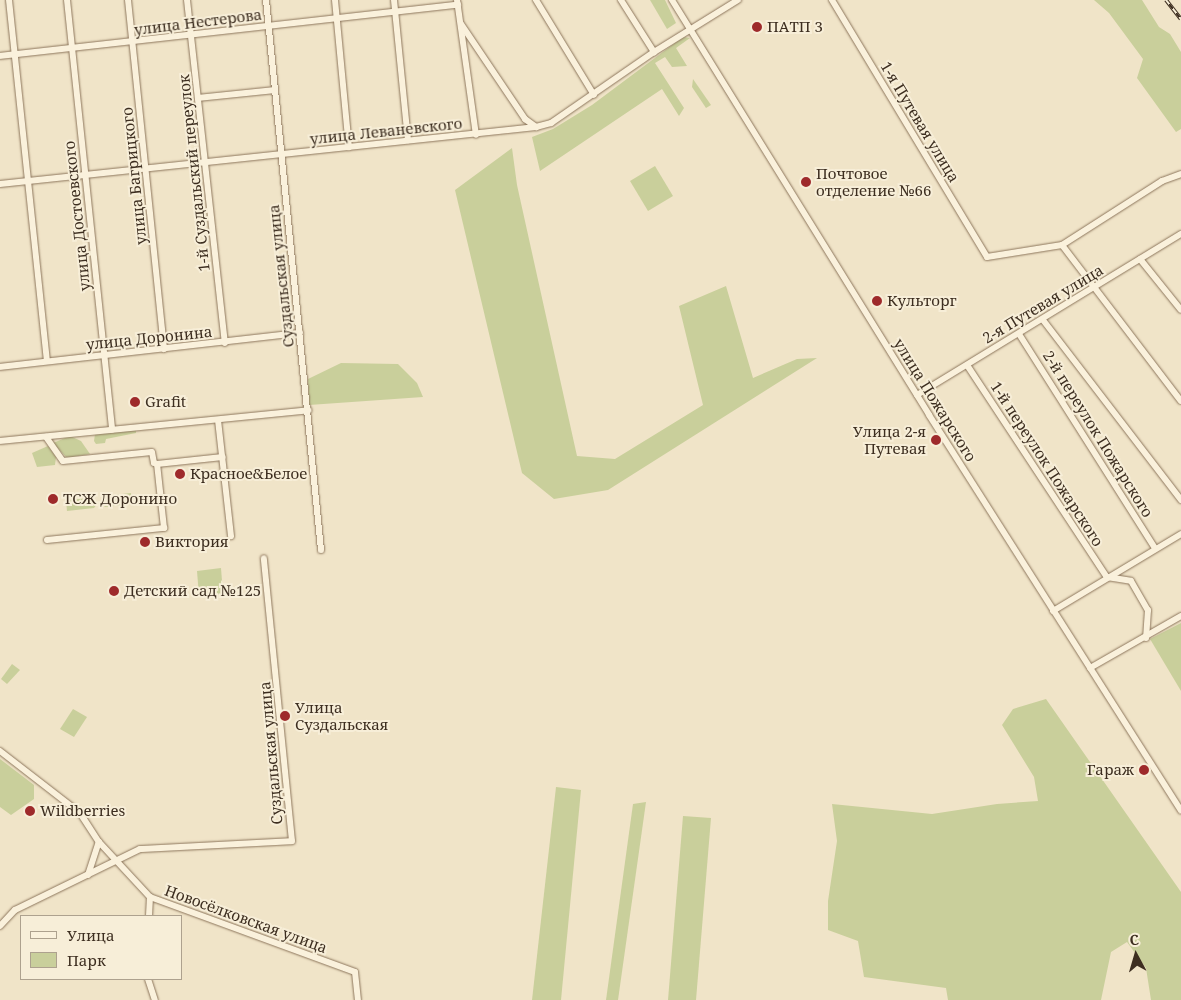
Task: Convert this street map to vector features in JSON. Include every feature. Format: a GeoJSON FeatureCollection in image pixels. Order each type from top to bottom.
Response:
{"type":"FeatureCollection","features":[{"type":"Feature","properties":{"kind":"street"},"geometry":{"type":"LineString","coordinates":[[9,0],[26,181],[47,361]]}},
{"type":"Feature","properties":{"kind":"street","name":"улица Достоевского"},"geometry":{"type":"LineString","coordinates":[[67,0],[112,430]]}},
{"type":"Feature","properties":{"kind":"street","name":"улица Багрицкого"},"geometry":{"type":"LineString","coordinates":[[128,0],[147,169],[164,349]]}},
{"type":"Feature","properties":{"kind":"street","name":"1-й Суздальский переулок"},"geometry":{"type":"LineString","coordinates":[[187,0],[226,343]]}},
{"type":"Feature","properties":{"kind":"street","name":"Суздальская улица"},"geometry":{"type":"LineString","coordinates":[[266,0],[321,550]]}},
{"type":"Feature","properties":{"kind":"street"},"geometry":{"type":"LineString","coordinates":[[335,0],[349,147]]}},
{"type":"Feature","properties":{"kind":"street"},"geometry":{"type":"LineString","coordinates":[[394,0],[408,140]]}},
{"type":"Feature","properties":{"kind":"street"},"geometry":{"type":"LineString","coordinates":[[536,0],[594,95]]}},
{"type":"Feature","properties":{"kind":"street"},"geometry":{"type":"LineString","coordinates":[[621,0],[654,52]]}},
{"type":"Feature","properties":{"kind":"street","name":"улица Пожарского"},"geometry":{"type":"LineString","coordinates":[[672,0],[917,395],[1181,811]]}},
{"type":"Feature","properties":{"kind":"street","name":"улица Леваневского"},"geometry":{"type":"LineString","coordinates":[[0,184],[536,128],[551,123],[654,52],[738,0]]}},
{"type":"Feature","properties":{"kind":"street","name":"1-я Путевая улица"},"geometry":{"type":"LineString","coordinates":[[832,0],[988,258],[1062,245]]}},
{"type":"Feature","properties":{"kind":"street"},"geometry":{"type":"LineString","coordinates":[[458,3],[476,135]]}},
{"type":"Feature","properties":{"kind":"street","name":"улица Нестерова"},"geometry":{"type":"LineString","coordinates":[[0,56],[191,36],[458,3]]}},
{"type":"Feature","properties":{"kind":"street"},"geometry":{"type":"LineString","coordinates":[[459,21],[525,119],[536,128]]}},
{"type":"Feature","properties":{"kind":"street"},"geometry":{"type":"LineString","coordinates":[[198,98],[275,90]]}},
{"type":"Feature","properties":{"kind":"street"},"geometry":{"type":"LineString","coordinates":[[1181,174],[1162,181],[1062,245],[1181,401]]}},
{"type":"Feature","properties":{"kind":"street","name":"2-я Путевая улица"},"geometry":{"type":"LineString","coordinates":[[917,395],[1043,320],[1181,234]]}},
{"type":"Feature","properties":{"kind":"street"},"geometry":{"type":"LineString","coordinates":[[1140,259],[1181,310]]}},
{"type":"Feature","properties":{"kind":"street"},"geometry":{"type":"LineString","coordinates":[[1043,320],[1181,500]]}},
{"type":"Feature","properties":{"kind":"street","name":"улица Доронина"},"geometry":{"type":"LineString","coordinates":[[0,366],[226,343],[300,333]]}},
{"type":"Feature","properties":{"kind":"street","name":"2-й переулок Пожарского"},"geometry":{"type":"LineString","coordinates":[[1019,334],[1155,548]]}},
{"type":"Feature","properties":{"kind":"street","name":"1-й переулок Пожарского"},"geometry":{"type":"LineString","coordinates":[[967,365],[1107,577]]}},
{"type":"Feature","properties":{"kind":"street"},"geometry":{"type":"LineString","coordinates":[[0,441],[308,410]]}},
{"type":"Feature","properties":{"kind":"street"},"geometry":{"type":"LineString","coordinates":[[218,420],[232,536]]}},
{"type":"Feature","properties":{"kind":"street"},"geometry":{"type":"LineString","coordinates":[[46,437],[63,461],[152,452],[154,463],[157,464],[164,528],[47,540]]}},
{"type":"Feature","properties":{"kind":"street"},"geometry":{"type":"LineString","coordinates":[[157,464],[223,457]]}},
{"type":"Feature","properties":{"kind":"street"},"geometry":{"type":"LineString","coordinates":[[1053,611],[1181,534]]}},
{"type":"Feature","properties":{"kind":"street","name":"Суздальская улица"},"geometry":{"type":"LineString","coordinates":[[0,926],[15,910],[140,849],[292,841],[264,558]]}},
{"type":"Feature","properties":{"kind":"street"},"geometry":{"type":"LineString","coordinates":[[1107,577],[1131,581],[1148,610],[1146,638]]}},
{"type":"Feature","properties":{"kind":"street"},"geometry":{"type":"LineString","coordinates":[[1090,668],[1146,638],[1181,616]]}},
{"type":"Feature","properties":{"kind":"street","name":"Новосёлковская улица"},"geometry":{"type":"LineString","coordinates":[[0,751],[80,813],[99,842],[150,897],[355,972],[358,1000]]}},
{"type":"Feature","properties":{"kind":"street"},"geometry":{"type":"LineString","coordinates":[[88,874],[99,842]]}},
{"type":"Feature","properties":{"kind":"street"},"geometry":{"type":"LineString","coordinates":[[149,915],[150,897]]}},
{"type":"Feature","properties":{"kind":"street"},"geometry":{"type":"LineString","coordinates":[[148,980],[155,1000]]}},
{"type":"Feature","properties":{"kind":"green space"},"geometry":{"type":"Polygon","coordinates":[[[650,0],[665,0],[676,23],[667,29],[650,0]]]}},
{"type":"Feature","properties":{"kind":"green space"},"geometry":{"type":"Polygon","coordinates":[[[1094,0],[1142,0],[1159,27],[1170,34],[1181,52],[1181,129],[1176,132],[1137,78],[1143,59],[1109,13],[1094,0]]]}},
{"type":"Feature","properties":{"kind":"green space"},"geometry":{"type":"Polygon","coordinates":[[[683,37],[690,38],[676,48],[687,66],[672,67],[665,57],[655,63],[684,108],[679,116],[662,89],[540,171],[532,137],[553,129],[592,105],[683,37]]]}},
{"type":"Feature","properties":{"kind":"green space"},"geometry":{"type":"Polygon","coordinates":[[[693,79],[711,105],[706,108],[692,87],[693,79]]]}},
{"type":"Feature","properties":{"kind":"green space"},"geometry":{"type":"Polygon","coordinates":[[[512,148],[517,185],[577,456],[615,459],[703,405],[679,306],[726,286],[753,378],[797,359],[817,358],[608,490],[554,499],[522,473],[455,190],[512,148]]]}},
{"type":"Feature","properties":{"kind":"green space"},"geometry":{"type":"Polygon","coordinates":[[[655,166],[673,196],[648,211],[630,181],[655,166]]]}},
{"type":"Feature","properties":{"kind":"green space"},"geometry":{"type":"Polygon","coordinates":[[[341,363],[398,364],[417,383],[423,397],[309,405],[308,379],[341,363]]]}},
{"type":"Feature","properties":{"kind":"green space"},"geometry":{"type":"Polygon","coordinates":[[[136,430],[136,433],[106,439],[105,443],[96,444],[94,441],[95,434],[136,430]]]}},
{"type":"Feature","properties":{"kind":"green space"},"geometry":{"type":"Polygon","coordinates":[[[70,436],[81,441],[90,454],[67,458],[53,443],[70,436]]]}},
{"type":"Feature","properties":{"kind":"green space"},"geometry":{"type":"Polygon","coordinates":[[[48,446],[56,457],[55,465],[37,467],[32,453],[48,446]]]}},
{"type":"Feature","properties":{"kind":"green space"},"geometry":{"type":"Polygon","coordinates":[[[131,493],[132,504],[105,507],[101,503],[104,496],[131,493]]]}},
{"type":"Feature","properties":{"kind":"green space"},"geometry":{"type":"Polygon","coordinates":[[[93,498],[97,504],[94,508],[67,511],[66,500],[93,498]]]}},
{"type":"Feature","properties":{"kind":"green space"},"geometry":{"type":"Polygon","coordinates":[[[221,568],[223,594],[199,596],[197,571],[221,568]]]}},
{"type":"Feature","properties":{"kind":"green space"},"geometry":{"type":"Polygon","coordinates":[[[1181,623],[1181,691],[1150,639],[1181,623]]]}},
{"type":"Feature","properties":{"kind":"green space"},"geometry":{"type":"Polygon","coordinates":[[[12,664],[20,670],[7,684],[1,679],[12,664]]]}},
{"type":"Feature","properties":{"kind":"green space"},"geometry":{"type":"Polygon","coordinates":[[[1046,699],[1181,892],[1181,1000],[1151,1000],[1146,968],[1127,942],[1111,952],[1101,1000],[948,1000],[946,988],[864,977],[858,941],[828,930],[828,901],[837,841],[832,804],[932,814],[997,804],[1038,801],[1034,777],[1002,725],[1013,709],[1046,699]]]}},
{"type":"Feature","properties":{"kind":"green space"},"geometry":{"type":"Polygon","coordinates":[[[73,709],[87,717],[74,737],[60,729],[73,709]]]}},
{"type":"Feature","properties":{"kind":"green space"},"geometry":{"type":"Polygon","coordinates":[[[0,759],[34,785],[34,799],[11,815],[0,807],[0,759]]]}},
{"type":"Feature","properties":{"kind":"green space"},"geometry":{"type":"Polygon","coordinates":[[[556,787],[581,790],[561,1000],[532,1000],[556,787]]]}},
{"type":"Feature","properties":{"kind":"green space"},"geometry":{"type":"Polygon","coordinates":[[[646,802],[618,1000],[606,1000],[633,804],[646,802]]]}},
{"type":"Feature","properties":{"kind":"green space"},"geometry":{"type":"Polygon","coordinates":[[[683,816],[711,818],[696,1000],[668,1000],[683,816]]]}},
{"type":"Feature","properties":{"kind":"railway"},"geometry":{"type":"LineString","coordinates":[[1166,0],[1181,19]]}},
{"type":"Feature","properties":{"kind":"place","name":"ПАТП 3"},"geometry":{"type":"Point","coordinates":[757,27]}},
{"type":"Feature","properties":{"kind":"place","name":"Почтовое отделение №66"},"geometry":{"type":"Point","coordinates":[806,182]}},
{"type":"Feature","properties":{"kind":"place","name":"Культорг"},"geometry":{"type":"Point","coordinates":[877,301]}},
{"type":"Feature","properties":{"kind":"place","name":"Grafit"},"geometry":{"type":"Point","coordinates":[135,402]}},
{"type":"Feature","properties":{"kind":"place","name":"Улица 2-я Путевая"},"geometry":{"type":"Point","coordinates":[936,440]}},
{"type":"Feature","properties":{"kind":"place","name":"Красное&Белое"},"geometry":{"type":"Point","coordinates":[180,474]}},
{"type":"Feature","properties":{"kind":"place","name":"ТСЖ Доронино"},"geometry":{"type":"Point","coordinates":[53,499]}},
{"type":"Feature","properties":{"kind":"place","name":"Виктория"},"geometry":{"type":"Point","coordinates":[145,542]}},
{"type":"Feature","properties":{"kind":"place","name":"Детский сад №125"},"geometry":{"type":"Point","coordinates":[114,591]}},
{"type":"Feature","properties":{"kind":"place","name":"Улица Суздальская"},"geometry":{"type":"Point","coordinates":[285,716]}},
{"type":"Feature","properties":{"kind":"place","name":"Гараж"},"geometry":{"type":"Point","coordinates":[1144,770]}},
{"type":"Feature","properties":{"kind":"place","name":"Wildberries"},"geometry":{"type":"Point","coordinates":[30,811]}}]}
